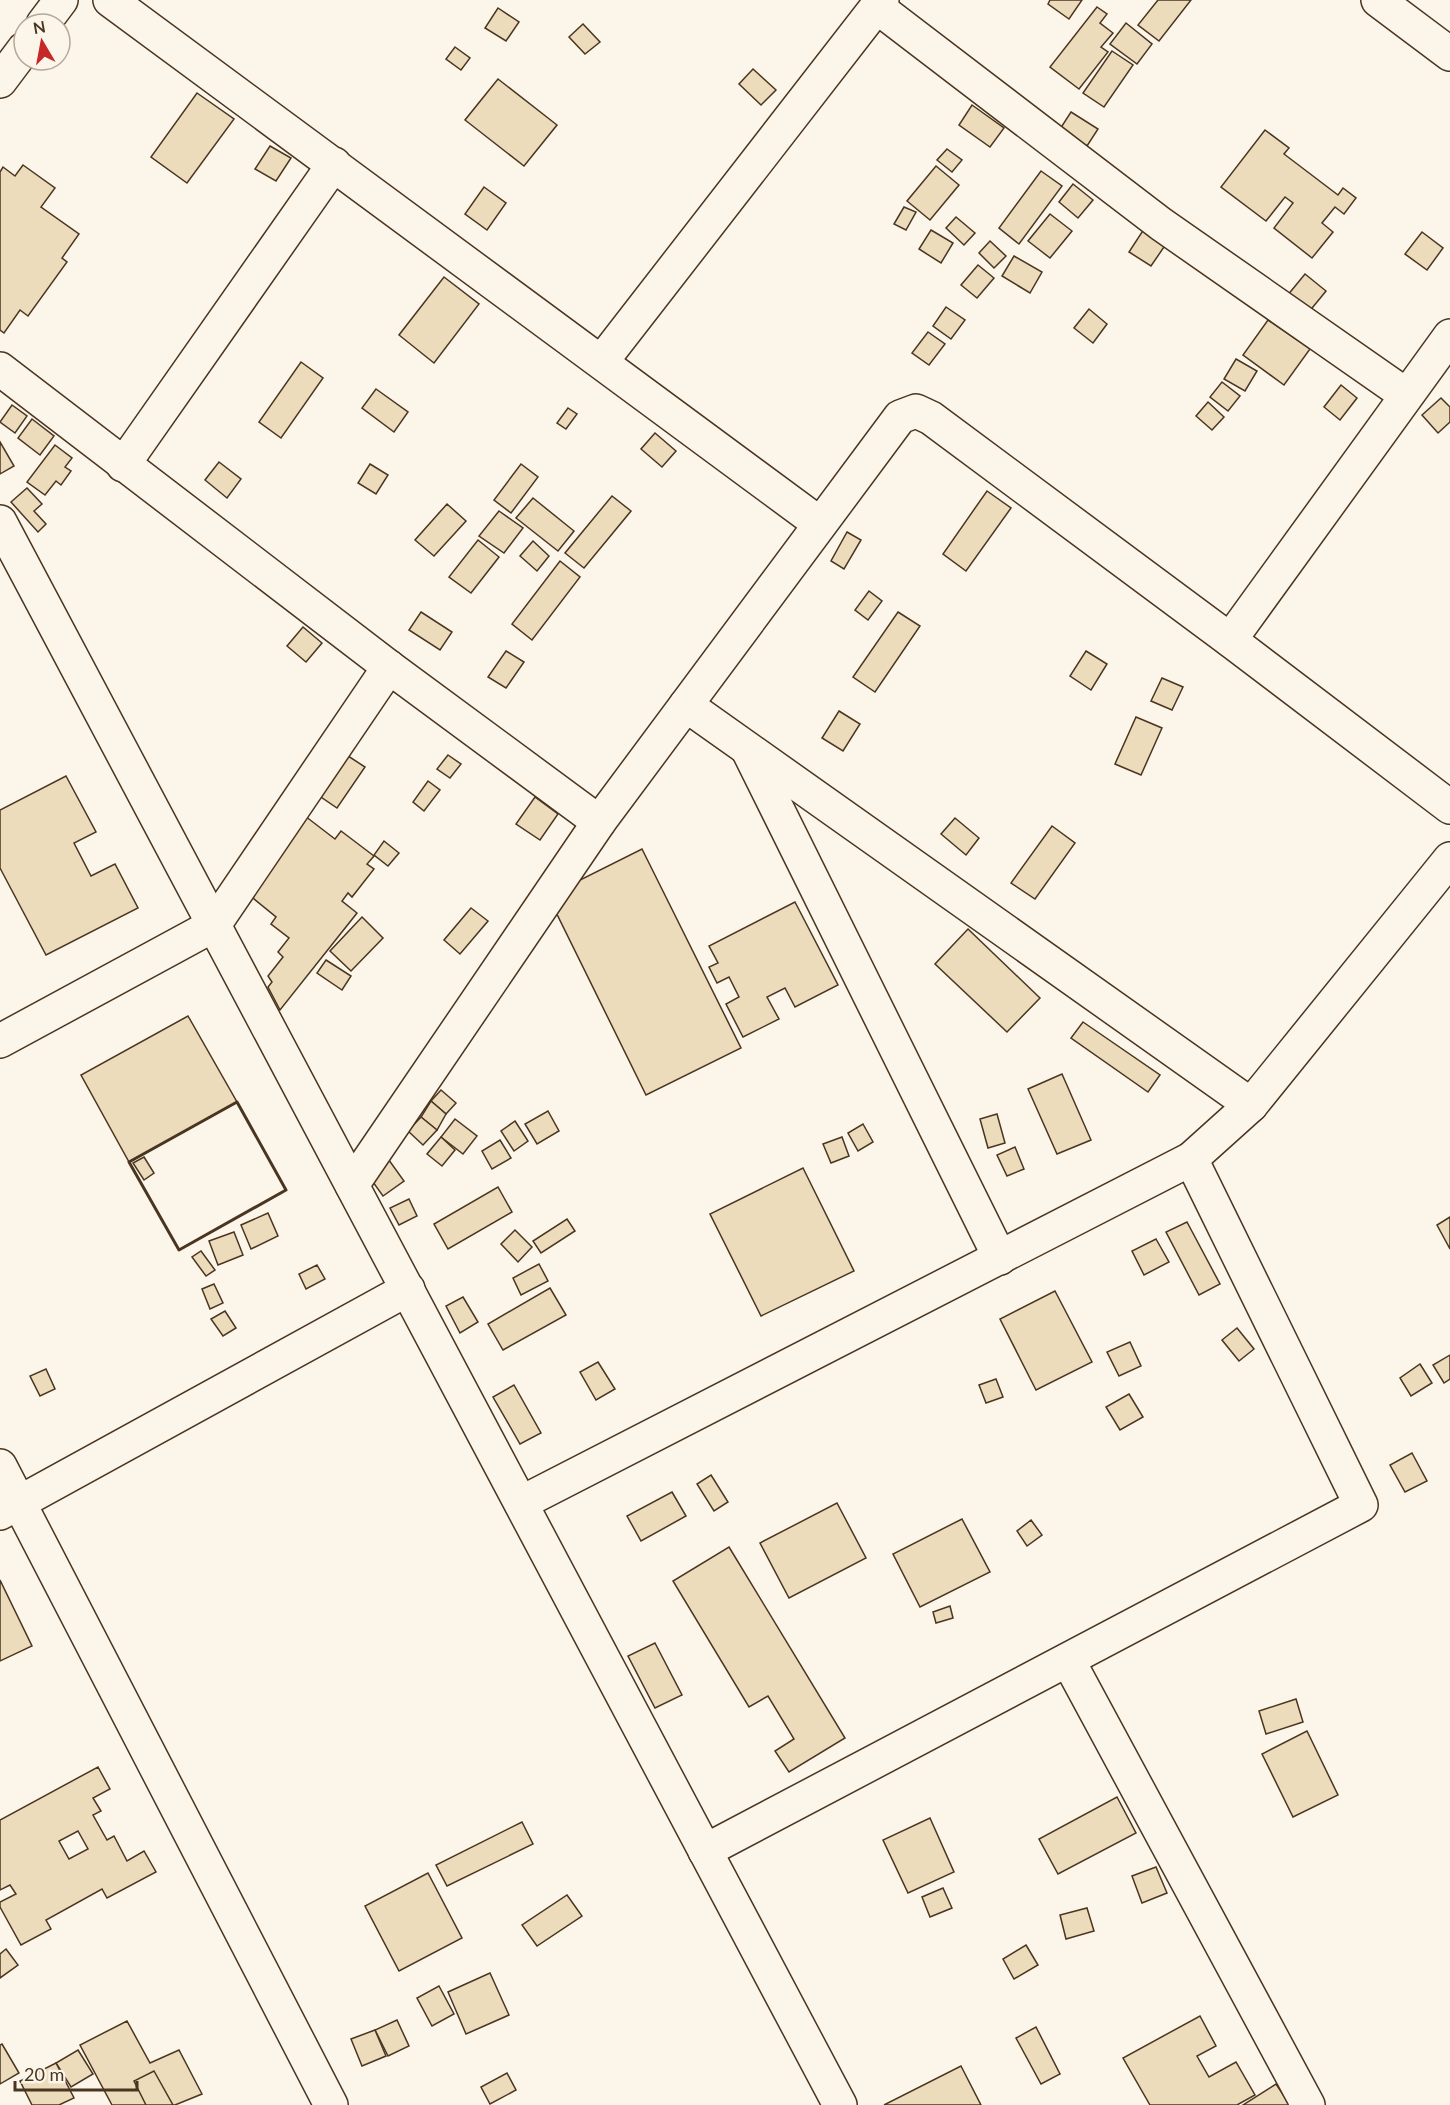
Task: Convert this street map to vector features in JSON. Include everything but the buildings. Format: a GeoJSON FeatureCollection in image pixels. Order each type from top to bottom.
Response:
{"type":"FeatureCollection","features":[{"type":"Feature","properties":{"kind":"street"},"geometry":{"type":"LineString","coordinates":[[110,0],[820,524]]}},
{"type":"Feature","properties":{"kind":"street"},"geometry":{"type":"LineString","coordinates":[[1378,0],[1450,54]]}},
{"type":"Feature","properties":{"kind":"street"},"geometry":{"type":"LineString","coordinates":[[602,361],[879,4],[1161,224],[1406,395]]}},
{"type":"Feature","properties":{"kind":"street"},"geometry":{"type":"LineString","coordinates":[[0,81],[12,65]]}},
{"type":"Feature","properties":{"kind":"street"},"geometry":{"type":"LineString","coordinates":[[123,465],[334,164]]}},
{"type":"Feature","properties":{"kind":"street"},"geometry":{"type":"LineString","coordinates":[[1230,640],[1450,336]]}},
{"type":"Feature","properties":{"kind":"street"},"geometry":{"type":"LineString","coordinates":[[0,369],[389,667],[599,822]]}},
{"type":"Feature","properties":{"kind":"street"},"geometry":{"type":"LineString","coordinates":[[352,1185],[599,822],[900,417],[916,411],[931,418],[1450,807]]}},
{"type":"Feature","properties":{"kind":"street"},"geometry":{"type":"LineString","coordinates":[[0,522],[840,2105]]}},
{"type":"Feature","properties":{"kind":"street"},"geometry":{"type":"LineString","coordinates":[[0,1041],[214,925],[389,667]]}},
{"type":"Feature","properties":{"kind":"street"},"geometry":{"type":"LineString","coordinates":[[686,705],[1251,1105]]}},
{"type":"Feature","properties":{"kind":"street"},"geometry":{"type":"LineString","coordinates":[[747,748],[1000,1258]]}},
{"type":"Feature","properties":{"kind":"street"},"geometry":{"type":"LineString","coordinates":[[521,1503],[1191,1159],[1251,1105],[1450,860]]}},
{"type":"Feature","properties":{"kind":"street"},"geometry":{"type":"LineString","coordinates":[[705,1851],[1361,1505],[1191,1159]]}},
{"type":"Feature","properties":{"kind":"street"},"geometry":{"type":"LineString","coordinates":[[10,1508],[408,1289]]}},
{"type":"Feature","properties":{"kind":"street"},"geometry":{"type":"LineString","coordinates":[[0,1466],[10,1508],[331,2105]]}},
{"type":"Feature","properties":{"kind":"street"},"geometry":{"type":"LineString","coordinates":[[1068,1659],[1308,2105]]}},
{"type":"Feature","properties":{"kind":"wall"},"geometry":{"type":"LineString","coordinates":[[237,1102],[286,1190],[179,1250],[129,1162],[237,1102]]}}]}
